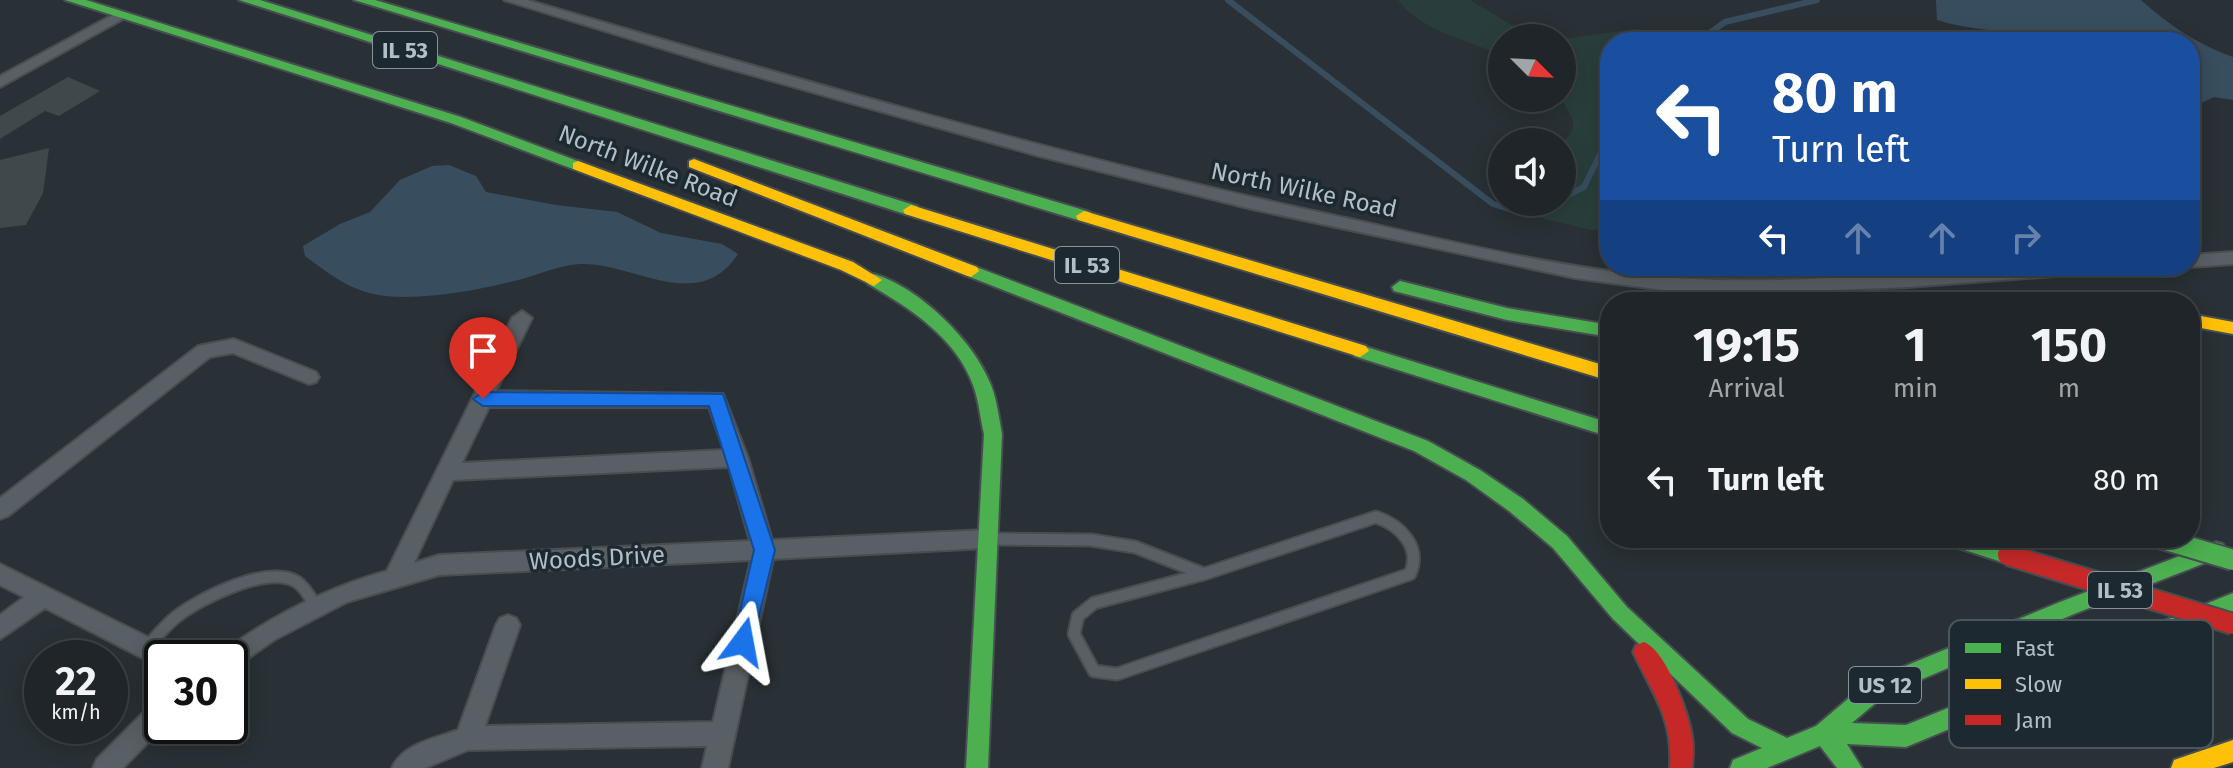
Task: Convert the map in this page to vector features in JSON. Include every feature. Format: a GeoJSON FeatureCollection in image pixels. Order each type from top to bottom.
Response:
{"type":"FeatureCollection","features":[{"type":"Feature","properties":{"kind":"main road","name":"North Wilke Road"},"geometry":{"type":"LineString","coordinates":[[72,0],[456,120],[847,266],[901,293],[961,345],[981,383],[993,434],[977,768]]}},
{"type":"Feature","properties":{"kind":"main road","name":"IL 53"},"geometry":{"type":"LineString","coordinates":[[246,0],[1600,427]]}},
{"type":"Feature","properties":{"kind":"main road","name":"IL 53"},"geometry":{"type":"LineString","coordinates":[[361,0],[1600,371]]}},
{"type":"Feature","properties":{"kind":"main road"},"geometry":{"type":"LineString","coordinates":[[564,101],[617,135],[644,145]]}},
{"type":"Feature","properties":{"kind":"main road"},"geometry":{"type":"LineString","coordinates":[[876,154],[1307,263]]}},
{"type":"Feature","properties":{"kind":"main road"},"geometry":{"type":"LineString","coordinates":[[673,156],[1421,446],[1473,475],[1527,514],[1560,542],[1620,613],[1740,726],[1788,750]]}},
{"type":"Feature","properties":{"kind":"main road"},"geometry":{"type":"LineString","coordinates":[[1384,283],[1507,314],[1600,329]]}},
{"type":"Feature","properties":{"kind":"main road"},"geometry":{"type":"LineString","coordinates":[[2200,322],[2233,328]]}},
{"type":"Feature","properties":{"kind":"main road","name":"US 12"},"geometry":{"type":"LineString","coordinates":[[2038,620],[2233,544]]}},
{"type":"Feature","properties":{"kind":"main road","name":"IL 53"},"geometry":{"type":"LineString","coordinates":[[1985,548],[2233,624]]}},
{"type":"Feature","properties":{"kind":"main road","name":"IL 53"},"geometry":{"type":"LineString","coordinates":[[2193,548],[2233,560]]}},
{"type":"Feature","properties":{"kind":"main road","name":"US 12"},"geometry":{"type":"LineString","coordinates":[[2189,620],[2233,602]]}},
{"type":"Feature","properties":{"kind":"main road"},"geometry":{"type":"LineString","coordinates":[[1620,613],[1663,683],[1681,727],[1681,768]]}},
{"type":"Feature","properties":{"kind":"main road","name":"US 12"},"geometry":{"type":"LineString","coordinates":[[1741,768],[1824,733],[1877,688],[1949,658]]}},
{"type":"Feature","properties":{"kind":"main road","name":"US 12"},"geometry":{"type":"LineString","coordinates":[[1824,733],[1906,736],[1949,718]]}},
{"type":"Feature","properties":{"kind":"main road"},"geometry":{"type":"LineString","coordinates":[[1824,733],[1851,768]]}},
{"type":"Feature","properties":{"kind":"main road"},"geometry":{"type":"LineString","coordinates":[[2182,768],[2233,751]]}},
{"type":"Feature","properties":{"kind":"street","name":"North Wilke Road"},"geometry":{"type":"LineString","coordinates":[[511,0],[1016,147],[1246,203],[1544,266],[1600,274]]}},
{"type":"Feature","properties":{"kind":"street"},"geometry":{"type":"LineString","coordinates":[[0,82],[118,16]]}},
{"type":"Feature","properties":{"kind":"street"},"geometry":{"type":"LineString","coordinates":[[2200,260],[2233,258]]}},
{"type":"Feature","properties":{"kind":"street","name":"North Wilke Road"},"geometry":{"type":"LineString","coordinates":[[1610,276],[1706,286],[1829,285],[1962,276]]}},
{"type":"Feature","properties":{"kind":"street"},"geometry":{"type":"LineString","coordinates":[[395,578],[522,318]]}},
{"type":"Feature","properties":{"kind":"street"},"geometry":{"type":"LineString","coordinates":[[0,510],[205,351],[234,346],[309,377]]}},
{"type":"Feature","properties":{"kind":"street"},"geometry":{"type":"LineString","coordinates":[[483,399],[716,399],[764,550],[715,768]]}},
{"type":"Feature","properties":{"kind":"street"},"geometry":{"type":"LineString","coordinates":[[447,472],[737,458]]}},
{"type":"Feature","properties":{"kind":"street","name":"Woods Drive"},"geometry":{"type":"LineString","coordinates":[[248,646],[266,633],[341,594],[439,565],[986,539]]}},
{"type":"Feature","properties":{"kind":"street"},"geometry":{"type":"LineString","coordinates":[[0,574],[144,647]]}},
{"type":"Feature","properties":{"kind":"street"},"geometry":{"type":"LineString","coordinates":[[0,629],[42,597]]}},
{"type":"Feature","properties":{"kind":"street"},"geometry":{"type":"LineString","coordinates":[[468,738],[508,625]]}},
{"type":"Feature","properties":{"kind":"street"},"geometry":{"type":"LineString","coordinates":[[106,768],[144,729]]}},
{"type":"Feature","properties":{"kind":"street"},"geometry":{"type":"LineString","coordinates":[[405,768],[419,757],[468,738],[722,734]]}},
{"type":"Feature","properties":{"kind":"lane"},"geometry":{"type":"LineString","coordinates":[[986,539],[1091,540],[1135,547],[1204,574],[1376,517],[1388,519],[1397,526],[1415,555],[1416,565],[1410,574],[1117,674],[1094,671],[1074,634],[1078,616],[1094,603],[1204,574]]}},
{"type":"Feature","properties":{"kind":"lane"},"geometry":{"type":"LineString","coordinates":[[164,640],[178,615],[202,599],[252,581],[283,576],[300,584],[316,607]]}},
{"type":"Feature","properties":{"kind":"green space"},"geometry":{"type":"Polygon","coordinates":[[[1398,0],[1470,0],[1510,24],[1488,24],[1488,50],[1432,27],[1398,0]]]}},
{"type":"Feature","properties":{"kind":"green space"},"geometry":{"type":"Polygon","coordinates":[[[1636,29],[1653,32],[1614,32],[1636,29]]]}},
{"type":"Feature","properties":{"kind":"green space"},"geometry":{"type":"Polygon","coordinates":[[[1600,34],[1600,230],[1532,216],[1576,216],[1576,128],[1573,128],[1568,112],[1576,112],[1576,37],[1600,34]]]}},
{"type":"Feature","properties":{"kind":"water"},"geometry":{"type":"Polygon","coordinates":[[[1936,0],[2141,0],[2183,32],[2001,32],[1937,20],[1936,0]]]}},
{"type":"Feature","properties":{"kind":"water"},"geometry":{"type":"Polygon","coordinates":[[[2200,42],[2233,57],[2233,100],[2214,97],[2200,104],[2200,42]]]}},
{"type":"Feature","properties":{"kind":"water"},"geometry":{"type":"Polygon","coordinates":[[[449,165],[476,176],[486,192],[617,212],[661,233],[722,244],[738,254],[722,272],[704,281],[664,281],[601,265],[580,264],[479,289],[417,297],[363,291],[332,276],[305,256],[303,246],[340,224],[370,212],[400,180],[432,166],[449,165]]]}},
{"type":"Feature","properties":{"kind":"building"},"geometry":{"type":"Polygon","coordinates":[[[68,77],[100,91],[59,116],[45,111],[0,139],[0,116],[68,77]]]}},
{"type":"Feature","properties":{"kind":"building"},"geometry":{"type":"Polygon","coordinates":[[[49,148],[43,193],[26,225],[0,228],[0,160],[49,148]]]}},
{"type":"Feature","properties":{"kind":"waterway"},"geometry":{"type":"LineString","coordinates":[[1228,0],[1488,200]]}},
{"type":"Feature","properties":{"kind":"waterway"},"geometry":{"type":"LineString","coordinates":[[1711,32],[1725,22],[1817,0]]}},
{"type":"Feature","properties":{"kind":"waterway"},"geometry":{"type":"LineString","coordinates":[[1576,191],[1584,187],[1600,154]]}},
{"type":"Feature","properties":{"kind":"traffic: fast"},"geometry":{"type":"LineString","coordinates":[[72,0],[456,120],[578,166]]}},
{"type":"Feature","properties":{"kind":"traffic: fast"},"geometry":{"type":"LineString","coordinates":[[246,0],[911,210]]}},
{"type":"Feature","properties":{"kind":"traffic: fast"},"geometry":{"type":"LineString","coordinates":[[361,0],[1084,216]]}},
{"type":"Feature","properties":{"kind":"traffic: fast"},"geometry":{"type":"LineString","coordinates":[[971,271],[1421,446],[1473,475],[1516,505],[1560,542],[1620,613],[1740,726],[1788,750]]}},
{"type":"Feature","properties":{"kind":"traffic: fast"},"geometry":{"type":"LineString","coordinates":[[874,280],[922,311],[951,336],[974,367],[987,403],[993,434],[977,768]]}},
{"type":"Feature","properties":{"kind":"traffic: fast"},"geometry":{"type":"LineString","coordinates":[[1400,287],[1507,314],[1600,329]]}},
{"type":"Feature","properties":{"kind":"traffic: fast"},"geometry":{"type":"LineString","coordinates":[[1360,351],[1600,427]]}},
{"type":"Feature","properties":{"kind":"traffic: fast"},"geometry":{"type":"LineString","coordinates":[[1985,548],[2008,555]]}},
{"type":"Feature","properties":{"kind":"traffic: fast"},"geometry":{"type":"LineString","coordinates":[[2193,548],[2233,560]]}},
{"type":"Feature","properties":{"kind":"traffic: fast"},"geometry":{"type":"LineString","coordinates":[[2038,620],[2216,550]]}},
{"type":"Feature","properties":{"kind":"traffic: fast"},"geometry":{"type":"LineString","coordinates":[[2189,620],[2233,602]]}},
{"type":"Feature","properties":{"kind":"traffic: fast"},"geometry":{"type":"LineString","coordinates":[[1741,768],[1824,733],[1877,688],[1949,658]]}},
{"type":"Feature","properties":{"kind":"traffic: fast"},"geometry":{"type":"LineString","coordinates":[[1824,733],[1906,736],[1949,718]]}},
{"type":"Feature","properties":{"kind":"traffic: fast"},"geometry":{"type":"LineString","coordinates":[[1824,733],[1851,768]]}},
{"type":"Feature","properties":{"kind":"traffic: slow"},"geometry":{"type":"LineString","coordinates":[[694,164],[971,271]]}},
{"type":"Feature","properties":{"kind":"traffic: slow"},"geometry":{"type":"LineString","coordinates":[[578,166],[847,266],[874,280]]}},
{"type":"Feature","properties":{"kind":"traffic: slow"},"geometry":{"type":"LineString","coordinates":[[911,210],[1360,351]]}},
{"type":"Feature","properties":{"kind":"traffic: slow"},"geometry":{"type":"LineString","coordinates":[[1084,216],[1600,371]]}},
{"type":"Feature","properties":{"kind":"traffic: slow"},"geometry":{"type":"LineString","coordinates":[[2200,322],[2233,328]]}},
{"type":"Feature","properties":{"kind":"traffic: slow"},"geometry":{"type":"LineString","coordinates":[[2182,768],[2233,751]]}},
{"type":"Feature","properties":{"kind":"traffic: jam"},"geometry":{"type":"LineString","coordinates":[[2008,555],[2233,624]]}},
{"type":"Feature","properties":{"kind":"traffic: jam"},"geometry":{"type":"LineString","coordinates":[[1644,652],[1667,693],[1678,721],[1681,768]]}},
{"type":"Feature","properties":{"kind":"route"},"geometry":{"type":"LineString","coordinates":[[483,399],[716,399],[764,550],[743,642]]}}]}
